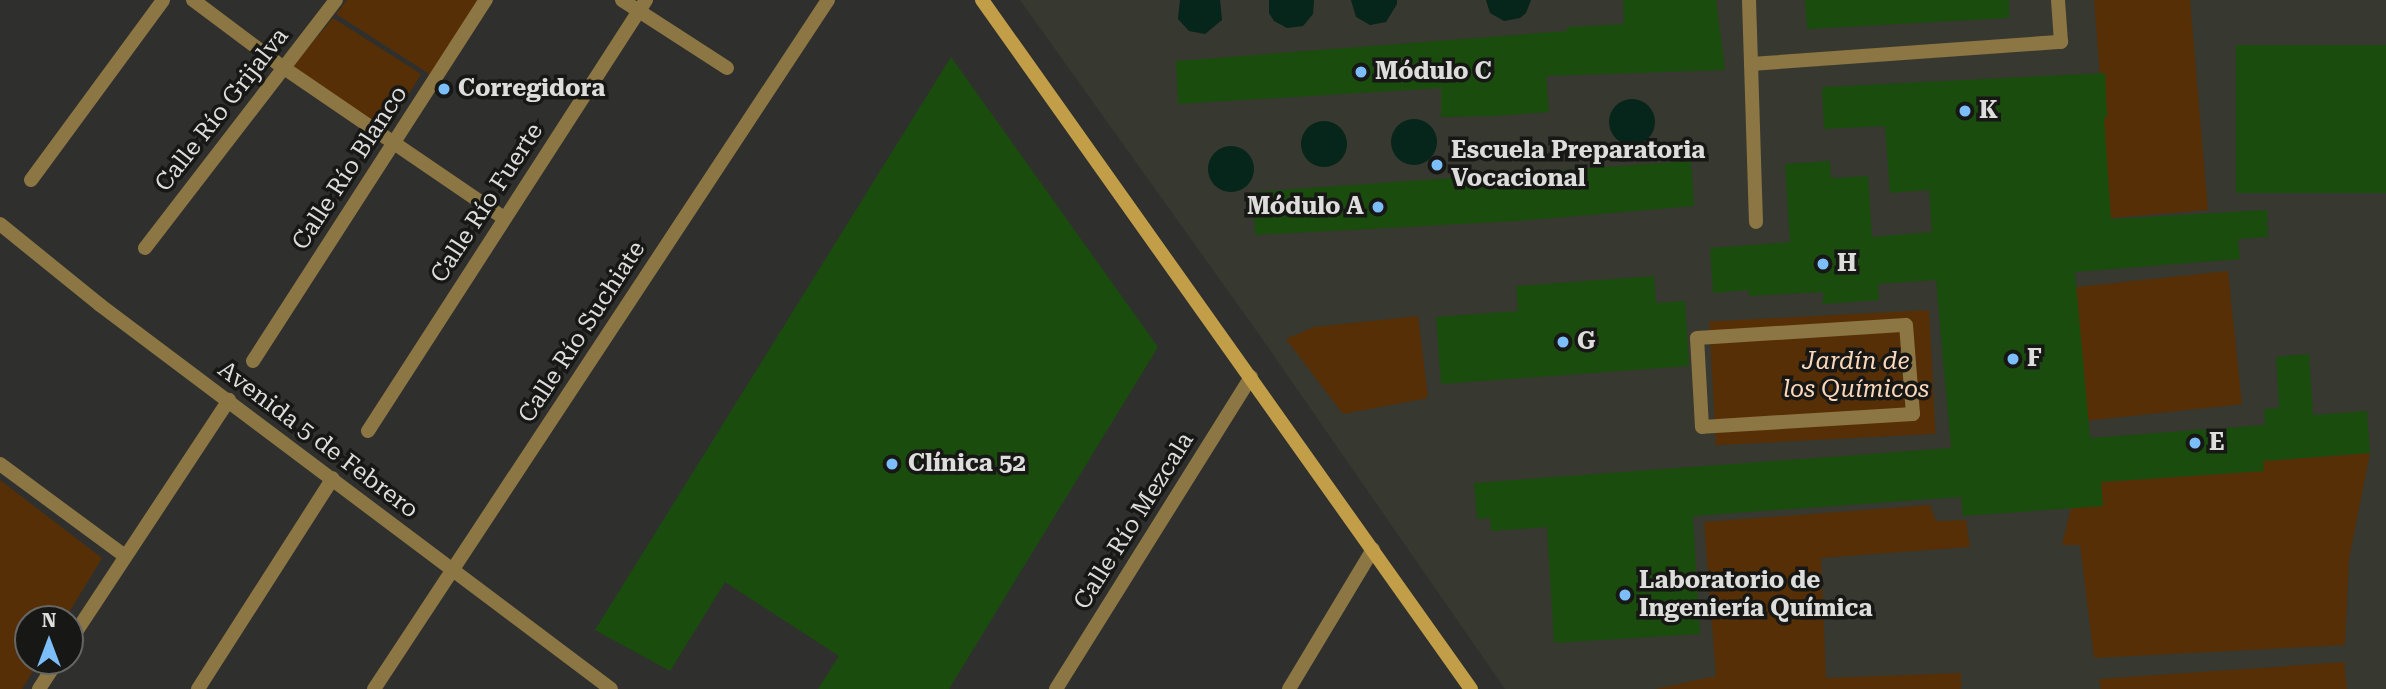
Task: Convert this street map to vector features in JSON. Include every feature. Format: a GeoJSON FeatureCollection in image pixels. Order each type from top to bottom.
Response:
{"type":"FeatureCollection","features":[{"type":"Feature","properties":{"kind":"main road"},"geometry":{"type":"LineString","coordinates":[[982,0],[1471,689]]}},
{"type":"Feature","properties":{"kind":"street"},"geometry":{"type":"LineString","coordinates":[[31,180],[163,0]]}},
{"type":"Feature","properties":{"kind":"street"},"geometry":{"type":"LineString","coordinates":[[193,0],[284,68],[504,218]]}},
{"type":"Feature","properties":{"kind":"street","name":"Calle Río Grijalva"},"geometry":{"type":"LineString","coordinates":[[145,248],[336,0]]}},
{"type":"Feature","properties":{"kind":"street","name":"Calle Río Blanco"},"geometry":{"type":"LineString","coordinates":[[254,361],[486,0]]}},
{"type":"Feature","properties":{"kind":"street"},"geometry":{"type":"LineString","coordinates":[[622,0],[643,6],[727,68]]}},
{"type":"Feature","properties":{"kind":"street","name":"Calle Río Suchiate"},"geometry":{"type":"LineString","coordinates":[[374,689],[828,0]]}},
{"type":"Feature","properties":{"kind":"street"},"geometry":{"type":"LineString","coordinates":[[1749,0],[1756,222]]}},
{"type":"Feature","properties":{"kind":"street"},"geometry":{"type":"LineString","coordinates":[[1751,64],[2061,41],[2058,0]]}},
{"type":"Feature","properties":{"kind":"street","name":"Calle Río Fuerte"},"geometry":{"type":"LineString","coordinates":[[368,431],[643,6]]}},
{"type":"Feature","properties":{"kind":"street","name":"Avenida 5 de Febrero"},"geometry":{"type":"LineString","coordinates":[[0,224],[100,304],[611,689]]}},
{"type":"Feature","properties":{"kind":"street"},"geometry":{"type":"LineString","coordinates":[[1906,325],[1913,414],[1702,427],[1699,390],[1697,338],[1906,325]]}},
{"type":"Feature","properties":{"kind":"street","name":"Calle Río Mezcala"},"geometry":{"type":"LineString","coordinates":[[1056,689],[1251,377]]}},
{"type":"Feature","properties":{"kind":"street"},"geometry":{"type":"LineString","coordinates":[[84,619],[229,400]]}},
{"type":"Feature","properties":{"kind":"street"},"geometry":{"type":"LineString","coordinates":[[0,464],[125,556]]}},
{"type":"Feature","properties":{"kind":"street"},"geometry":{"type":"LineString","coordinates":[[198,689],[333,478]]}},
{"type":"Feature","properties":{"kind":"street"},"geometry":{"type":"LineString","coordinates":[[1289,689],[1373,549]]}},
{"type":"Feature","properties":{"kind":"shaded area"},"geometry":{"type":"Polygon","coordinates":[[[1020,0],[2386,0],[2386,689],[1505,689],[1261,337],[1020,0]]]}},
{"type":"Feature","properties":{"kind":"shaded area"},"geometry":{"type":"Polygon","coordinates":[[[1180,0],[1220,0],[1222,20],[1205,34],[1189,31],[1178,19],[1180,0]]]}},
{"type":"Feature","properties":{"kind":"shaded area"},"geometry":{"type":"Polygon","coordinates":[[[1269,0],[1314,0],[1313,14],[1303,26],[1287,28],[1274,21],[1269,13],[1269,0]]]}},
{"type":"Feature","properties":{"kind":"shaded area"},"geometry":{"type":"Polygon","coordinates":[[[1351,0],[1397,0],[1397,4],[1386,22],[1370,25],[1356,17],[1351,0]]]}},
{"type":"Feature","properties":{"kind":"shaded area"},"geometry":{"type":"Polygon","coordinates":[[[1486,0],[1531,0],[1526,13],[1520,18],[1504,21],[1490,13],[1486,0]]]}},
{"type":"Feature","properties":{"kind":"shaded area"},"geometry":{"type":"Polygon","coordinates":[[[1632,99],[1648,106],[1655,122],[1648,138],[1632,145],[1616,138],[1609,122],[1616,106],[1632,99]]]}},
{"type":"Feature","properties":{"kind":"shaded area"},"geometry":{"type":"Polygon","coordinates":[[[1414,119],[1430,126],[1437,142],[1430,158],[1414,165],[1398,158],[1391,142],[1398,126],[1414,119]]]}},
{"type":"Feature","properties":{"kind":"shaded area"},"geometry":{"type":"Polygon","coordinates":[[[1324,121],[1340,128],[1347,144],[1340,160],[1324,167],[1308,160],[1301,144],[1308,128],[1324,121]]]}},
{"type":"Feature","properties":{"kind":"shaded area"},"geometry":{"type":"Polygon","coordinates":[[[1231,146],[1247,153],[1254,169],[1247,185],[1231,192],[1215,185],[1208,169],[1215,153],[1231,146]]]}},
{"type":"Feature","properties":{"kind":"green space"},"geometry":{"type":"Polygon","coordinates":[[[347,0],[479,0],[431,75],[336,14],[347,0]]]}},
{"type":"Feature","properties":{"kind":"green space"},"geometry":{"type":"Polygon","coordinates":[[[2094,0],[2190,0],[2208,210],[2072,221],[2108,179],[2094,0]]]}},
{"type":"Feature","properties":{"kind":"green space"},"geometry":{"type":"Polygon","coordinates":[[[333,18],[421,74],[385,133],[291,68],[333,18]]]}},
{"type":"Feature","properties":{"kind":"green space"},"geometry":{"type":"Polygon","coordinates":[[[2228,271],[2242,404],[2086,421],[2072,287],[2228,271]]]}},
{"type":"Feature","properties":{"kind":"green space","name":"Jardín de los Químicos"},"geometry":{"type":"Polygon","coordinates":[[[1929,310],[1935,434],[1716,445],[1709,322],[1929,310]]]}},
{"type":"Feature","properties":{"kind":"green space"},"geometry":{"type":"Polygon","coordinates":[[[1418,316],[1428,398],[1343,414],[1286,339],[1314,327],[1418,316]]]}},
{"type":"Feature","properties":{"kind":"green space"},"geometry":{"type":"Polygon","coordinates":[[[2370,453],[2349,559],[2345,645],[2094,658],[2080,545],[2062,545],[2071,508],[2103,506],[2101,482],[2263,471],[2263,461],[2370,453]]]}},
{"type":"Feature","properties":{"kind":"green space"},"geometry":{"type":"Polygon","coordinates":[[[0,480],[102,558],[73,605],[14,605],[14,675],[30,675],[22,689],[0,689],[0,480]]]}},
{"type":"Feature","properties":{"kind":"green space"},"geometry":{"type":"Polygon","coordinates":[[[1930,505],[1936,521],[1966,520],[1970,547],[1821,558],[1826,678],[1961,673],[1961,689],[1655,689],[1716,676],[1704,522],[1930,505]]]}},
{"type":"Feature","properties":{"kind":"green space"},"geometry":{"type":"Polygon","coordinates":[[[2344,662],[2347,689],[2101,689],[2099,679],[2344,662]]]}},
{"type":"Feature","properties":{"kind":"building","name":"Módulo C"},"geometry":{"type":"Polygon","coordinates":[[[1623,0],[1716,0],[1725,70],[1546,76],[1549,112],[1494,116],[1441,117],[1441,88],[1178,104],[1176,61],[1567,31],[1567,27],[1624,24],[1623,0]]]}},
{"type":"Feature","properties":{"kind":"building"},"geometry":{"type":"Polygon","coordinates":[[[1805,0],[2009,0],[2009,18],[1807,29],[1805,0]]]}},
{"type":"Feature","properties":{"kind":"building"},"geometry":{"type":"Polygon","coordinates":[[[2236,45],[2386,45],[2386,193],[2236,193],[2236,45]]]}},
{"type":"Feature","properties":{"kind":"building","name":"Clínica 52"},"geometry":{"type":"Polygon","coordinates":[[[951,57],[1158,347],[949,689],[818,689],[839,656],[725,582],[670,671],[595,630],[951,57]]]}},
{"type":"Feature","properties":{"kind":"building"},"geometry":{"type":"Polygon","coordinates":[[[2105,73],[2107,118],[2104,118],[2111,219],[2267,210],[2268,237],[2238,239],[2240,259],[2075,272],[2090,438],[2265,425],[2264,409],[2279,408],[2276,357],[2309,354],[2313,415],[2367,411],[2370,453],[2263,461],[2264,471],[2101,482],[2103,506],[1963,516],[1961,497],[1693,516],[1700,634],[1554,643],[1547,527],[1491,531],[1490,518],[1477,519],[1474,483],[1951,448],[1936,280],[1878,284],[1879,300],[1823,304],[1823,292],[1749,296],[1749,290],[1713,293],[1710,248],[1790,242],[1785,164],[1830,161],[1831,178],[1868,176],[1872,237],[1932,232],[1929,190],[1890,193],[1885,126],[1824,129],[1822,87],[2105,73]]]}},
{"type":"Feature","properties":{"kind":"building"},"geometry":{"type":"Polygon","coordinates":[[[1691,161],[1694,206],[1517,221],[1255,235],[1253,192],[1691,161]]]}},
{"type":"Feature","properties":{"kind":"building","name":"G"},"geometry":{"type":"Polygon","coordinates":[[[1654,276],[1656,303],[1685,301],[1689,366],[1441,384],[1436,317],[1518,311],[1516,286],[1654,276]]]}},
{"type":"Feature","properties":{"kind":"place","name":"Módulo C"},"geometry":{"type":"Point","coordinates":[1361,72]}},
{"type":"Feature","properties":{"kind":"place","name":"Corregidora"},"geometry":{"type":"Point","coordinates":[444,89]}},
{"type":"Feature","properties":{"kind":"place","name":"K"},"geometry":{"type":"Point","coordinates":[1965,111]}},
{"type":"Feature","properties":{"kind":"place","name":"Escuela Preparatoria Vocacional"},"geometry":{"type":"Point","coordinates":[1437,165]}},
{"type":"Feature","properties":{"kind":"place","name":"Módulo A"},"geometry":{"type":"Point","coordinates":[1378,207]}},
{"type":"Feature","properties":{"kind":"place","name":"H"},"geometry":{"type":"Point","coordinates":[1823,264]}},
{"type":"Feature","properties":{"kind":"place","name":"G"},"geometry":{"type":"Point","coordinates":[1563,342]}},
{"type":"Feature","properties":{"kind":"place","name":"F"},"geometry":{"type":"Point","coordinates":[2013,359]}},
{"type":"Feature","properties":{"kind":"place","name":"E"},"geometry":{"type":"Point","coordinates":[2195,443]}},
{"type":"Feature","properties":{"kind":"place","name":"Clínica 52"},"geometry":{"type":"Point","coordinates":[892,464]}},
{"type":"Feature","properties":{"kind":"place","name":"Laboratorio de Ingeniería Química"},"geometry":{"type":"Point","coordinates":[1625,595]}}]}
